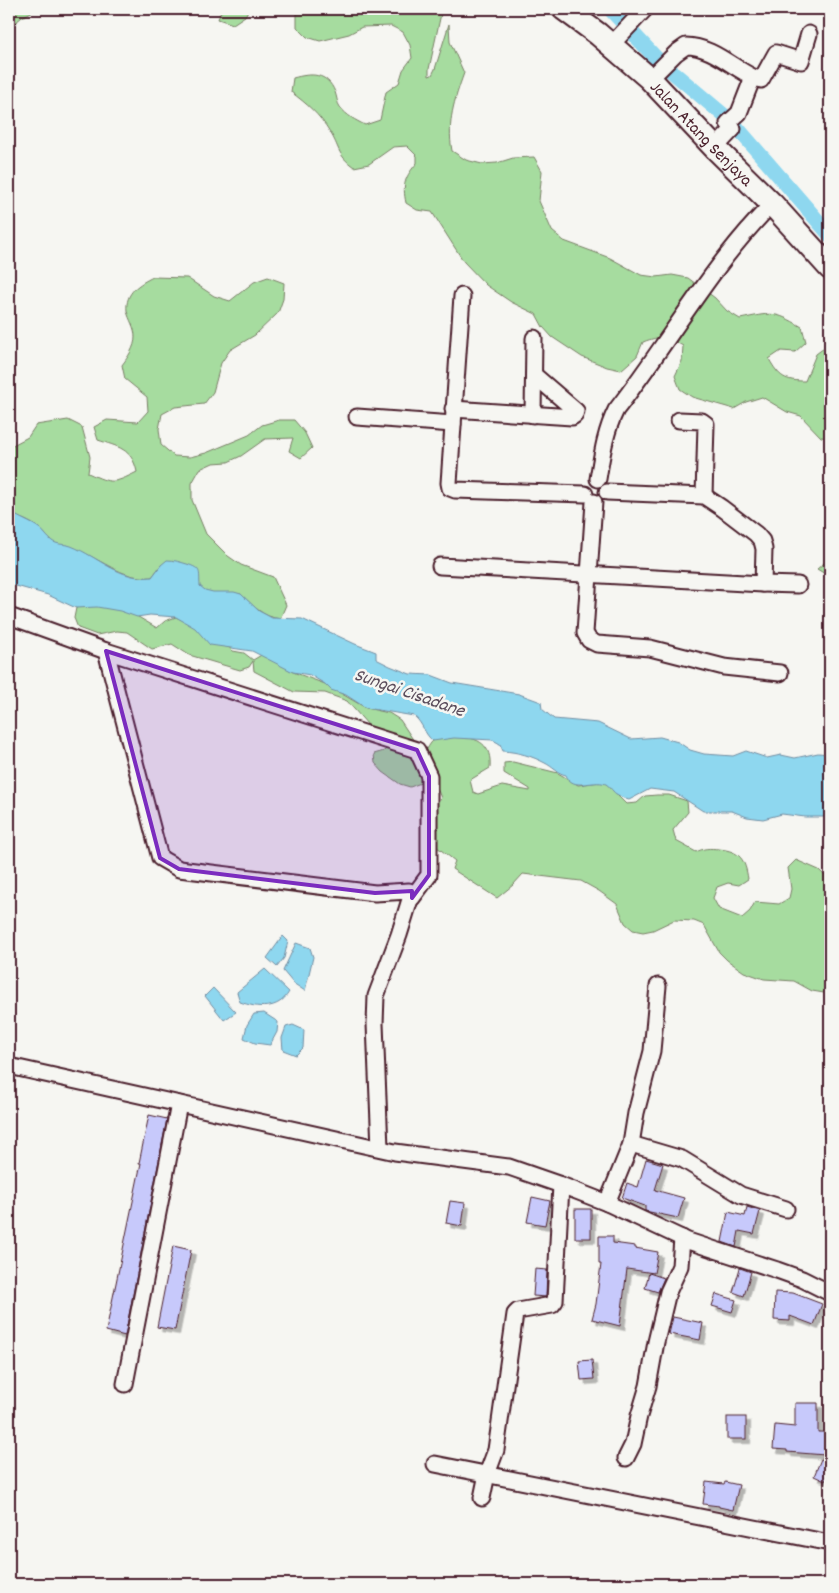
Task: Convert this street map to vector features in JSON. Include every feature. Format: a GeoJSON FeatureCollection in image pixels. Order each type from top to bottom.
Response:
{"type":"FeatureCollection","features":[{"type":"Feature","properties":{"kind":"main road","name":"Jalan Atang Senjaya"},"geometry":{"type":"LineString","coordinates":[[564,9],[654,75],[715,148],[772,204],[830,268]]}},
{"type":"Feature","properties":{"kind":"street"},"geometry":{"type":"LineString","coordinates":[[611,45],[645,9]]}},
{"type":"Feature","properties":{"kind":"street"},"geometry":{"type":"LineString","coordinates":[[654,75],[676,53],[686,46],[700,48],[761,80],[776,53],[801,61],[809,34]]}},
{"type":"Feature","properties":{"kind":"street"},"geometry":{"type":"LineString","coordinates":[[715,148],[733,129],[733,118],[753,77]]}},
{"type":"Feature","properties":{"kind":"street"},"geometry":{"type":"LineString","coordinates":[[598,479],[604,442],[609,424],[616,410],[689,307],[750,227],[772,204]]}},
{"type":"Feature","properties":{"kind":"street"},"geometry":{"type":"LineString","coordinates":[[462,296],[450,488],[455,490],[603,499],[606,487],[598,479]]}},
{"type":"Feature","properties":{"kind":"street"},"geometry":{"type":"LineString","coordinates":[[534,338],[534,415]]}},
{"type":"Feature","properties":{"kind":"street"},"geometry":{"type":"LineString","coordinates":[[357,417],[534,415],[572,417],[576,414],[576,411],[534,375]]}},
{"type":"Feature","properties":{"kind":"street"},"geometry":{"type":"LineString","coordinates":[[679,420],[702,421],[706,424],[704,496]]}},
{"type":"Feature","properties":{"kind":"street"},"geometry":{"type":"LineString","coordinates":[[598,479],[587,483],[585,488],[589,498],[585,633],[588,640],[597,644],[650,648],[724,667],[780,673]]}},
{"type":"Feature","properties":{"kind":"street"},"geometry":{"type":"LineString","coordinates":[[606,492],[704,496],[749,528],[762,541],[764,549],[763,584]]}},
{"type":"Feature","properties":{"kind":"street"},"geometry":{"type":"LineString","coordinates":[[440,566],[798,585]]}},
{"type":"Feature","properties":{"kind":"street"},"geometry":{"type":"LineString","coordinates":[[9,616],[106,651],[417,750],[429,776],[429,875],[412,898],[376,996],[375,1024],[380,1148]]}},
{"type":"Feature","properties":{"kind":"street"},"geometry":{"type":"LineString","coordinates":[[106,651],[160,858],[179,869],[374,893],[410,891],[412,898]]}},
{"type":"Feature","properties":{"kind":"street"},"geometry":{"type":"LineString","coordinates":[[607,1203],[631,1144],[636,1113],[652,1051],[658,986]]}},
{"type":"Feature","properties":{"kind":"street"},"geometry":{"type":"LineString","coordinates":[[9,1066],[395,1152],[509,1167],[607,1203],[682,1238],[802,1279],[830,1294]]}},
{"type":"Feature","properties":{"kind":"street"},"geometry":{"type":"LineString","coordinates":[[125,1384],[179,1104]]}},
{"type":"Feature","properties":{"kind":"street"},"geometry":{"type":"LineString","coordinates":[[631,1144],[682,1159],[741,1194],[786,1209]]}},
{"type":"Feature","properties":{"kind":"street"},"geometry":{"type":"LineString","coordinates":[[482,1498],[487,1474],[496,1450],[515,1314],[518,1311],[552,1305],[555,1301],[560,1185]]}},
{"type":"Feature","properties":{"kind":"street"},"geometry":{"type":"LineString","coordinates":[[626,1458],[633,1444],[648,1386],[668,1292],[680,1266],[682,1238]]}},
{"type":"Feature","properties":{"kind":"street"},"geometry":{"type":"LineString","coordinates":[[435,1464],[830,1543]]}},
{"type":"Feature","properties":{"kind":"highlighted area"},"geometry":{"type":"Polygon","coordinates":[[[106,651],[417,750],[429,776],[429,875],[412,898],[412,891],[375,893],[179,869],[160,858],[106,651]]]}},
{"type":"Feature","properties":{"kind":"green space"},"geometry":{"type":"Polygon","coordinates":[[[9,9],[37,9],[22,17],[9,28],[9,9]]]}},
{"type":"Feature","properties":{"kind":"green space"},"geometry":{"type":"Polygon","coordinates":[[[222,9],[249,9],[245,16],[233,24],[218,19],[222,9]]]}},
{"type":"Feature","properties":{"kind":"green space"},"geometry":{"type":"Polygon","coordinates":[[[290,9],[442,9],[429,76],[432,75],[435,69],[449,24],[450,42],[464,73],[452,112],[450,131],[452,151],[466,160],[482,164],[497,163],[513,158],[534,157],[542,171],[539,201],[552,231],[564,241],[610,258],[641,275],[656,277],[672,275],[688,278],[715,298],[727,311],[740,319],[772,314],[802,327],[806,342],[795,352],[781,351],[769,359],[783,377],[805,381],[816,354],[828,345],[830,348],[830,438],[821,437],[801,416],[787,412],[762,397],[746,402],[734,409],[692,397],[680,389],[675,376],[682,361],[683,346],[668,339],[655,338],[643,342],[637,356],[621,370],[607,367],[582,357],[552,337],[543,327],[536,314],[511,302],[486,285],[464,262],[432,212],[417,210],[406,203],[404,191],[406,181],[417,163],[417,156],[407,146],[393,147],[369,164],[354,167],[342,155],[322,120],[291,92],[293,78],[306,75],[323,77],[332,85],[339,105],[351,118],[365,125],[380,120],[386,92],[399,83],[403,70],[412,58],[410,45],[403,32],[391,26],[362,27],[349,34],[320,41],[307,37],[297,27],[297,13],[290,9]]]}},
{"type":"Feature","properties":{"kind":"green space"},"geometry":{"type":"Polygon","coordinates":[[[153,277],[187,278],[214,296],[230,301],[254,282],[268,277],[284,283],[283,299],[278,313],[255,335],[230,350],[221,363],[213,392],[204,404],[175,407],[162,414],[159,429],[161,445],[174,456],[190,457],[206,453],[249,435],[262,425],[279,420],[294,420],[305,433],[312,448],[301,458],[289,451],[293,438],[265,439],[241,456],[228,462],[213,463],[200,469],[192,483],[192,500],[206,534],[228,556],[241,565],[273,577],[286,605],[280,619],[263,613],[241,594],[204,595],[161,565],[152,577],[133,576],[116,570],[84,553],[54,543],[34,525],[21,518],[9,515],[9,447],[28,437],[36,425],[68,420],[82,427],[90,457],[88,473],[112,481],[123,479],[137,472],[135,464],[128,453],[118,447],[98,440],[94,427],[107,420],[138,422],[148,411],[147,397],[125,379],[122,365],[131,352],[135,341],[134,330],[127,311],[128,299],[134,289],[153,277]]]}},
{"type":"Feature","properties":{"kind":"green space"},"geometry":{"type":"Polygon","coordinates":[[[830,558],[830,577],[817,569],[830,558]]]}},
{"type":"Feature","properties":{"kind":"green space"},"geometry":{"type":"Polygon","coordinates":[[[85,602],[128,611],[157,628],[165,621],[176,617],[216,636],[233,651],[244,653],[253,660],[263,654],[293,672],[325,684],[366,708],[389,713],[400,720],[416,744],[427,749],[434,740],[442,737],[465,737],[478,741],[489,753],[490,768],[470,780],[473,792],[478,794],[502,786],[530,791],[530,789],[504,773],[504,763],[513,762],[558,773],[578,785],[600,782],[612,785],[618,796],[626,804],[637,803],[645,796],[657,795],[669,795],[687,801],[688,812],[673,830],[676,841],[696,852],[707,849],[719,849],[732,852],[740,857],[745,866],[748,879],[739,885],[728,883],[717,887],[713,898],[719,909],[742,918],[750,911],[755,902],[779,904],[789,898],[791,889],[788,868],[796,860],[819,870],[830,881],[830,948],[824,953],[830,965],[830,994],[812,991],[794,981],[764,979],[744,972],[719,952],[704,925],[694,921],[674,920],[653,930],[643,932],[633,930],[625,923],[617,904],[581,881],[523,874],[497,898],[452,869],[455,861],[432,843],[426,815],[441,798],[437,788],[429,780],[410,787],[400,784],[383,772],[375,763],[374,754],[384,751],[392,743],[368,725],[347,701],[325,693],[294,692],[254,671],[253,661],[249,667],[240,670],[189,655],[172,644],[152,649],[127,632],[117,631],[97,635],[78,628],[74,618],[76,608],[85,602]]]}},
{"type":"Feature","properties":{"kind":"water","name":"Sungai Cisadane"},"geometry":{"type":"Polygon","coordinates":[[[9,511],[39,528],[54,542],[71,546],[120,572],[140,577],[152,577],[167,560],[187,564],[199,571],[200,586],[205,590],[241,594],[259,611],[272,618],[302,619],[376,652],[376,659],[410,674],[431,675],[452,683],[519,694],[541,702],[542,709],[554,719],[598,723],[631,739],[660,737],[678,742],[690,750],[704,754],[733,756],[746,751],[767,758],[781,755],[795,758],[818,753],[830,754],[830,817],[805,817],[782,814],[763,819],[747,817],[732,811],[703,811],[674,792],[650,789],[628,800],[616,794],[606,784],[573,783],[566,775],[530,756],[503,751],[500,744],[493,740],[454,738],[433,741],[414,716],[366,708],[346,695],[331,690],[310,675],[293,672],[252,651],[210,645],[195,628],[176,617],[150,615],[137,617],[120,611],[97,607],[76,608],[48,595],[9,584],[9,511]]]}},
{"type":"Feature","properties":{"kind":"water"},"geometry":{"type":"Polygon","coordinates":[[[283,936],[288,941],[284,958],[277,967],[267,958],[283,936]]]}},
{"type":"Feature","properties":{"kind":"water"},"geometry":{"type":"Polygon","coordinates":[[[296,943],[310,948],[313,957],[305,991],[293,983],[283,971],[296,943]]]}},
{"type":"Feature","properties":{"kind":"water"},"geometry":{"type":"Polygon","coordinates":[[[265,969],[289,992],[284,998],[273,1005],[253,1006],[240,1002],[237,992],[265,969]]]}},
{"type":"Feature","properties":{"kind":"water"},"geometry":{"type":"Polygon","coordinates":[[[213,988],[236,1012],[224,1020],[205,996],[213,988]]]}},
{"type":"Feature","properties":{"kind":"water"},"geometry":{"type":"Polygon","coordinates":[[[264,1013],[278,1022],[277,1032],[270,1045],[255,1043],[244,1038],[247,1025],[254,1014],[264,1013]]]}},
{"type":"Feature","properties":{"kind":"water"},"geometry":{"type":"Polygon","coordinates":[[[293,1025],[304,1030],[303,1048],[296,1055],[283,1050],[282,1038],[286,1027],[293,1025]]]}},
{"type":"Feature","properties":{"kind":"building"},"geometry":{"type":"Polygon","coordinates":[[[149,1115],[167,1119],[125,1336],[106,1331],[141,1163],[139,1163],[149,1115]]]}},
{"type":"Feature","properties":{"kind":"building"},"geometry":{"type":"Polygon","coordinates":[[[646,1159],[663,1164],[655,1190],[684,1198],[678,1218],[645,1211],[645,1206],[622,1198],[627,1183],[638,1187],[646,1159]]]}},
{"type":"Feature","properties":{"kind":"building"},"geometry":{"type":"Polygon","coordinates":[[[532,1197],[550,1201],[545,1225],[527,1222],[532,1197]]]}},
{"type":"Feature","properties":{"kind":"building"},"geometry":{"type":"Polygon","coordinates":[[[450,1201],[465,1203],[462,1226],[446,1223],[450,1201]]]}},
{"type":"Feature","properties":{"kind":"building"},"geometry":{"type":"Polygon","coordinates":[[[747,1207],[760,1211],[754,1234],[739,1231],[736,1247],[722,1242],[728,1212],[745,1216],[747,1207]]]}},
{"type":"Feature","properties":{"kind":"building"},"geometry":{"type":"Polygon","coordinates":[[[575,1209],[591,1209],[591,1238],[575,1238],[575,1209]]]}},
{"type":"Feature","properties":{"kind":"building"},"geometry":{"type":"Polygon","coordinates":[[[599,1236],[613,1236],[613,1243],[658,1252],[654,1273],[627,1269],[620,1326],[592,1319],[596,1304],[601,1264],[599,1264],[599,1236]]]}},
{"type":"Feature","properties":{"kind":"building"},"geometry":{"type":"Polygon","coordinates":[[[173,1246],[191,1250],[175,1330],[157,1327],[173,1246]]]}},
{"type":"Feature","properties":{"kind":"building"},"geometry":{"type":"Polygon","coordinates":[[[740,1268],[751,1272],[744,1296],[733,1292],[740,1268]]]}},
{"type":"Feature","properties":{"kind":"building"},"geometry":{"type":"Polygon","coordinates":[[[535,1269],[547,1270],[546,1297],[533,1296],[535,1269]]]}},
{"type":"Feature","properties":{"kind":"building"},"geometry":{"type":"Polygon","coordinates":[[[649,1273],[664,1278],[658,1292],[645,1288],[649,1273]]]}},
{"type":"Feature","properties":{"kind":"building"},"geometry":{"type":"Polygon","coordinates":[[[775,1292],[793,1293],[822,1304],[814,1325],[790,1316],[790,1321],[774,1320],[775,1292]]]}},
{"type":"Feature","properties":{"kind":"building"},"geometry":{"type":"Polygon","coordinates":[[[716,1294],[736,1300],[732,1312],[712,1306],[716,1294]]]}},
{"type":"Feature","properties":{"kind":"building"},"geometry":{"type":"Polygon","coordinates":[[[673,1317],[703,1323],[700,1340],[669,1334],[673,1317]]]}},
{"type":"Feature","properties":{"kind":"building"},"geometry":{"type":"Polygon","coordinates":[[[592,1360],[594,1379],[581,1380],[579,1361],[592,1360]]]}},
{"type":"Feature","properties":{"kind":"building"},"geometry":{"type":"Polygon","coordinates":[[[795,1403],[818,1403],[818,1432],[826,1432],[825,1455],[773,1449],[775,1425],[795,1427],[795,1403]]]}},
{"type":"Feature","properties":{"kind":"building"},"geometry":{"type":"Polygon","coordinates":[[[727,1417],[746,1417],[746,1439],[727,1439],[727,1417]]]}},
{"type":"Feature","properties":{"kind":"building"},"geometry":{"type":"Polygon","coordinates":[[[821,1459],[830,1463],[830,1470],[825,1481],[814,1476],[821,1459]]]}},
{"type":"Feature","properties":{"kind":"building"},"geometry":{"type":"Polygon","coordinates":[[[706,1482],[724,1484],[725,1482],[739,1485],[733,1510],[703,1504],[706,1482]]]}},
{"type":"Feature","properties":{"kind":"waterway"},"geometry":{"type":"LineString","coordinates":[[610,9],[657,59],[733,123],[830,235]]}}]}
